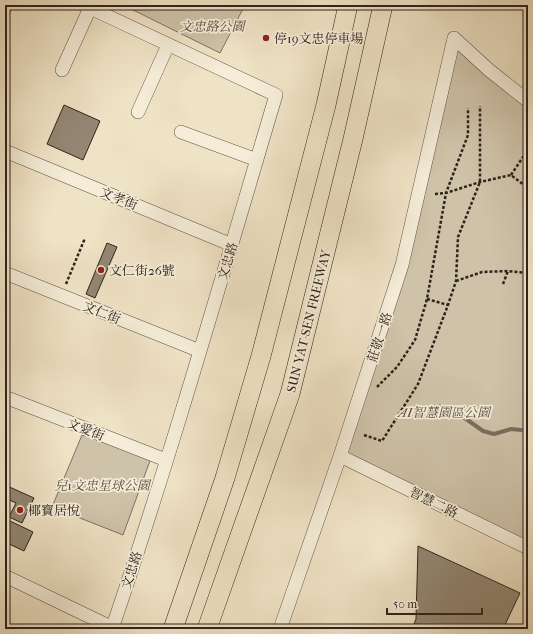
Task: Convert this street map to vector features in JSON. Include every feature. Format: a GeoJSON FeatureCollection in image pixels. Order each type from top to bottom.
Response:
{"type":"FeatureCollection","features":[{"type":"Feature","properties":{"kind":"highway"},"geometry":{"type":"LineString","coordinates":[[173,629],[225,478],[261,356],[326,105],[348,5]]}},
{"type":"Feature","properties":{"kind":"highway","name":"SUN YAT-SEN FREEWAY"},"geometry":{"type":"LineString","coordinates":[[207,629],[290,394],[353,139],[383,5]]}},
{"type":"Feature","properties":{"kind":"street"},"geometry":{"type":"LineString","coordinates":[[62,70],[87,6]]}},
{"type":"Feature","properties":{"kind":"street","name":"文忠路"},"geometry":{"type":"LineString","coordinates":[[87,6],[276,95],[200,351],[112,628]]}},
{"type":"Feature","properties":{"kind":"street","name":"莊敬一路"},"geometry":{"type":"LineString","coordinates":[[280,629],[340,456],[402,265],[454,38],[489,70],[528,101]]}},
{"type":"Feature","properties":{"kind":"street"},"geometry":{"type":"LineString","coordinates":[[138,112],[168,44]]}},
{"type":"Feature","properties":{"kind":"street"},"geometry":{"type":"LineString","coordinates":[[181,132],[257,160]]}},
{"type":"Feature","properties":{"kind":"street","name":"文孝街"},"geometry":{"type":"LineString","coordinates":[[5,151],[232,245]]}},
{"type":"Feature","properties":{"kind":"street","name":"文仁街"},"geometry":{"type":"LineString","coordinates":[[5,273],[200,351]]}},
{"type":"Feature","properties":{"kind":"street","name":"文愛街"},"geometry":{"type":"LineString","coordinates":[[5,397],[166,460]]}},
{"type":"Feature","properties":{"kind":"street","name":"智慧二路"},"geometry":{"type":"LineString","coordinates":[[340,456],[528,548]]}},
{"type":"Feature","properties":{"kind":"street"},"geometry":{"type":"LineString","coordinates":[[5,576],[112,628]]}},
{"type":"Feature","properties":{"kind":"path"},"geometry":{"type":"LineString","coordinates":[[364,435],[382,441],[418,384],[448,305],[456,281],[458,236],[480,182],[480,106]]}},
{"type":"Feature","properties":{"kind":"path"},"geometry":{"type":"LineString","coordinates":[[377,387],[397,367],[415,340],[427,299],[446,193],[468,135],[468,108]]}},
{"type":"Feature","properties":{"kind":"path"},"geometry":{"type":"LineString","coordinates":[[435,194],[446,193],[480,182],[511,175],[523,157],[528,157]]}},
{"type":"Feature","properties":{"kind":"path"},"geometry":{"type":"LineString","coordinates":[[511,175],[528,188]]}},
{"type":"Feature","properties":{"kind":"path"},"geometry":{"type":"LineString","coordinates":[[61,295],[85,238]]}},
{"type":"Feature","properties":{"kind":"path"},"geometry":{"type":"LineString","coordinates":[[456,281],[482,272],[508,271],[528,273]]}},
{"type":"Feature","properties":{"kind":"path"},"geometry":{"type":"LineString","coordinates":[[503,284],[508,271]]}},
{"type":"Feature","properties":{"kind":"path"},"geometry":{"type":"LineString","coordinates":[[427,299],[448,305]]}},
{"type":"Feature","properties":{"kind":"green space","name":"文忠路公園"},"geometry":{"type":"Polygon","coordinates":[[[123,5],[245,5],[220,53],[123,5]]]}},
{"type":"Feature","properties":{"kind":"green space","name":"AI智慧園區公園"},"geometry":{"type":"Polygon","coordinates":[[[454,38],[528,103],[528,546],[340,456],[402,265],[454,38]]]}},
{"type":"Feature","properties":{"kind":"green space","name":"兒1文忠星球公園"},"geometry":{"type":"Polygon","coordinates":[[[82,435],[151,458],[123,535],[52,507],[82,435]]]}},
{"type":"Feature","properties":{"kind":"building"},"geometry":{"type":"Polygon","coordinates":[[[64,105],[100,121],[83,160],[47,144],[64,105]]]}},
{"type":"Feature","properties":{"kind":"building","name":"文仁街26號"},"geometry":{"type":"Polygon","coordinates":[[[107,243],[117,247],[95,298],[86,294],[107,243]]]}},
{"type":"Feature","properties":{"kind":"building","name":"椰寶居悅"},"geometry":{"type":"Polygon","coordinates":[[[5,485],[34,498],[22,523],[9,517],[16,503],[5,498],[5,485]]]}},
{"type":"Feature","properties":{"kind":"building","name":"椰寶居悅"},"geometry":{"type":"Polygon","coordinates":[[[8,520],[33,532],[24,551],[5,542],[5,527],[8,520]]]}},
{"type":"Feature","properties":{"kind":"building"},"geometry":{"type":"Polygon","coordinates":[[[418,546],[520,593],[503,629],[497,629],[485,624],[483,629],[412,629],[416,619],[418,546]]]}},
{"type":"Feature","properties":{"kind":"waterway"},"geometry":{"type":"LineString","coordinates":[[436,406],[452,409],[483,431],[494,434],[511,429],[521,430]]}},
{"type":"Feature","properties":{"kind":"place","name":"停19文忠停車場"},"geometry":{"type":"Point","coordinates":[266,38]}},
{"type":"Feature","properties":{"kind":"place","name":"文仁街26號"},"geometry":{"type":"Point","coordinates":[101,270]}},
{"type":"Feature","properties":{"kind":"place","name":"椰寶居悅"},"geometry":{"type":"Point","coordinates":[20,510]}}]}
